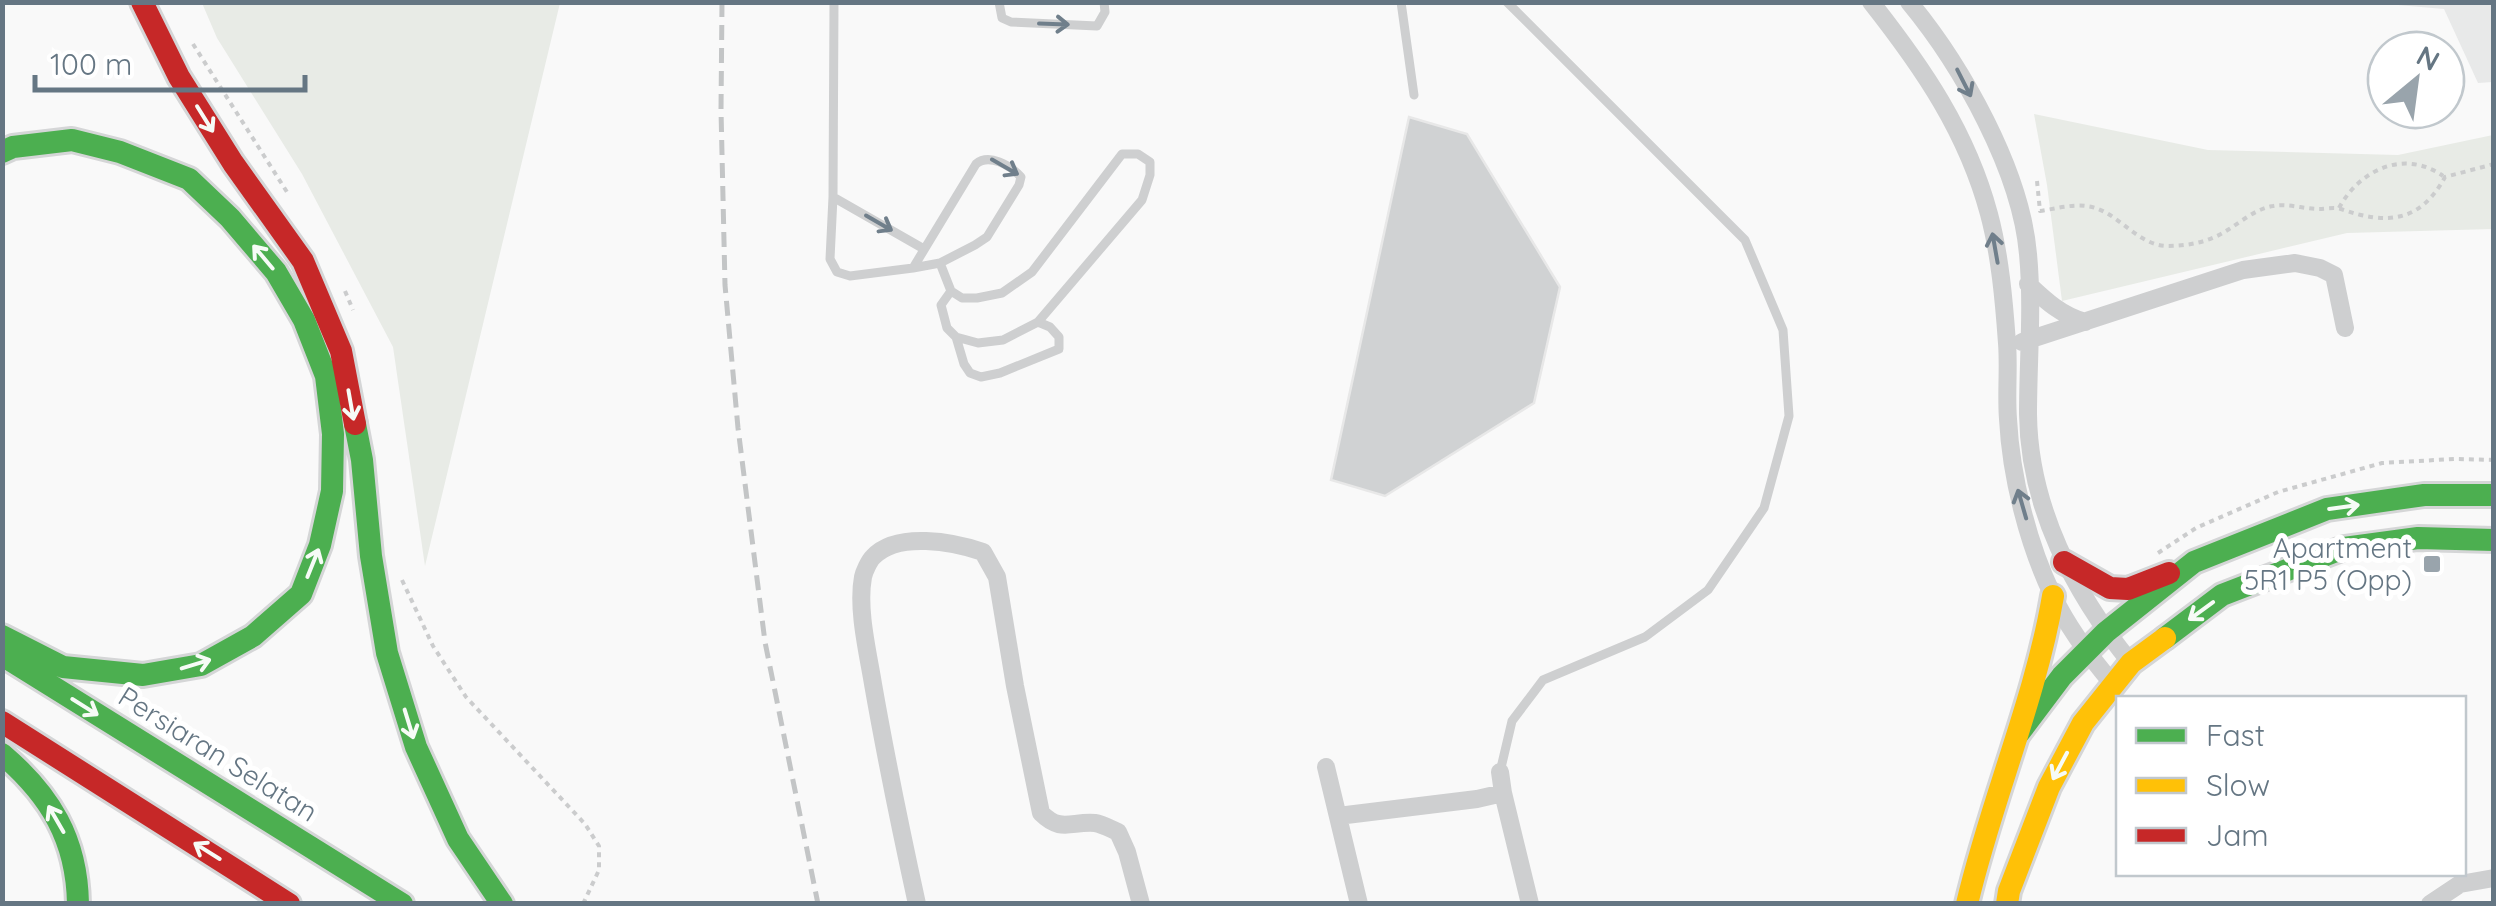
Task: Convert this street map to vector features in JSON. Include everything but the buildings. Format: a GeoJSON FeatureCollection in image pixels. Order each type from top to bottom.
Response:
{"type":"FeatureCollection","features":[{"type":"Feature","properties":{"kind":"main road"},"geometry":{"type":"LineString","coordinates":[[142,2],[188,92],[233,164],[303,261],[341,351],[362,460],[371,556],[387,652],[416,747],[451,824],[502,904]]}},
{"type":"Feature","properties":{"kind":"main road"},"geometry":{"type":"LineString","coordinates":[[2,152],[13,147],[72,140],[120,152],[189,179],[230,218],[276,272],[304,320],[326,376],[334,434],[332,491],[320,544],[301,594],[253,636],[200,665],[143,675],[63,667],[2,636]]}},
{"type":"Feature","properties":{"kind":"main road"},"geometry":{"type":"LineString","coordinates":[[2064,562],[2110,588],[2128,589],[2327,509],[2424,495],[2494,495]]}},
{"type":"Feature","properties":{"kind":"main road"},"geometry":{"type":"LineString","coordinates":[[2006,904],[2049,787],[2084,724],[2131,663],[2222,596],[2344,548],[2418,538],[2494,540]]}},
{"type":"Feature","properties":{"kind":"main road"},"geometry":{"type":"LineString","coordinates":[[2020,733],[2062,676],[2106,632],[2194,562]]}},
{"type":"Feature","properties":{"kind":"main road"},"geometry":{"type":"LineString","coordinates":[[1967,904],[2047,638],[2053,596]]}},
{"type":"Feature","properties":{"kind":"main road","name":"Persiaran Selatan"},"geometry":{"type":"LineString","coordinates":[[2,656],[402,904]]}},
{"type":"Feature","properties":{"kind":"main road"},"geometry":{"type":"LineString","coordinates":[[2,722],[289,904]]}},
{"type":"Feature","properties":{"kind":"main road"},"geometry":{"type":"LineString","coordinates":[[2,754],[22,770],[59,819],[73,855],[78,904]]}},
{"type":"Feature","properties":{"kind":"street"},"geometry":{"type":"LineString","coordinates":[[1871,2],[1916,60],[1960,132],[1989,214],[1998,261],[2007,345],[2008,421],[2017,488],[2053,596],[2086,652],[2113,684]]}},
{"type":"Feature","properties":{"kind":"street"},"geometry":{"type":"LineString","coordinates":[[1909,2],[1957,68],[1994,140],[2019,205],[2028,254],[2028,418],[2034,477],[2064,562],[2106,632],[2131,663]]}},
{"type":"Feature","properties":{"kind":"street"},"geometry":{"type":"LineString","coordinates":[[2007,345],[2030,341],[2243,270],[2294,262],[2334,275],[2345,328]]}},
{"type":"Feature","properties":{"kind":"street"},"geometry":{"type":"LineString","coordinates":[[2028,284],[2049,304],[2086,322]]}},
{"type":"Feature","properties":{"kind":"street"},"geometry":{"type":"LineString","coordinates":[[917,904],[863,626],[863,576],[872,557],[891,545],[922,541],[958,544],[983,552],[997,577],[1041,814],[1051,824],[1097,823],[1118,832],[1141,904]]}},
{"type":"Feature","properties":{"kind":"street"},"geometry":{"type":"LineString","coordinates":[[1326,767],[1359,904]]}},
{"type":"Feature","properties":{"kind":"street"},"geometry":{"type":"LineString","coordinates":[[1500,772],[1530,904]]}},
{"type":"Feature","properties":{"kind":"street"},"geometry":{"type":"LineString","coordinates":[[1338,816],[1503,793]]}},
{"type":"Feature","properties":{"kind":"street"},"geometry":{"type":"LineString","coordinates":[[2430,904],[2460,884],[2494,878]]}},
{"type":"Feature","properties":{"kind":"lane"},"geometry":{"type":"LineString","coordinates":[[834,2],[830,259],[838,272],[850,276],[912,268],[940,262],[976,245],[986,237],[1019,185],[1020,177],[1015,170],[989,158],[976,164],[912,268]]}},
{"type":"Feature","properties":{"kind":"lane"},"geometry":{"type":"LineString","coordinates":[[999,2],[1002,18],[1011,22],[1097,26],[1105,12],[1104,2]]}},
{"type":"Feature","properties":{"kind":"lane"},"geometry":{"type":"LineString","coordinates":[[1401,2],[1414,95]]}},
{"type":"Feature","properties":{"kind":"lane"},"geometry":{"type":"LineString","coordinates":[[1500,772],[1512,721],[1543,680],[1646,637],[1708,590],[1764,508],[1788,416],[1783,330],[1745,240],[1507,2]]}},
{"type":"Feature","properties":{"kind":"lane"},"geometry":{"type":"LineString","coordinates":[[940,262],[951,290],[962,298],[1002,293],[1032,272],[1122,154],[1138,154],[1150,162],[1142,200],[1038,322],[1003,340],[978,343],[956,338]]}},
{"type":"Feature","properties":{"kind":"lane"},"geometry":{"type":"LineString","coordinates":[[833,197],[924,249]]}},
{"type":"Feature","properties":{"kind":"lane"},"geometry":{"type":"LineString","coordinates":[[951,290],[941,305],[947,328],[956,338],[970,373],[981,377],[1000,373],[1058,349],[1059,338],[1050,327],[1038,322]]}},
{"type":"Feature","properties":{"kind":"path"},"geometry":{"type":"LineString","coordinates":[[2339,208],[2346,194],[2364,178],[2396,164],[2414,163],[2445,177]]}},
{"type":"Feature","properties":{"kind":"path"},"geometry":{"type":"LineString","coordinates":[[2037,181],[2040,211],[2088,206],[2107,214],[2144,241],[2164,246],[2208,241],[2258,210],[2276,205],[2339,208],[2350,214],[2398,218],[2426,204],[2445,177],[2494,164]]}},
{"type":"Feature","properties":{"kind":"path"},"geometry":{"type":"LineString","coordinates":[[402,579],[434,646],[466,697],[585,824],[599,846],[599,870],[583,904]]}},
{"type":"Feature","properties":{"kind":"shaded area"},"geometry":{"type":"Polygon","coordinates":[[[202,3],[560,3],[425,566],[393,347],[302,174],[217,38],[202,3]]]}},
{"type":"Feature","properties":{"kind":"shaded area"},"geometry":{"type":"Polygon","coordinates":[[[2375,3],[2493,3],[2493,82],[2478,83],[2466,57],[2466,30],[2454,30],[2444,9],[2375,3]]]}},
{"type":"Feature","properties":{"kind":"shaded area"},"geometry":{"type":"Polygon","coordinates":[[[2034,114],[2208,150],[2398,155],[2493,135],[2493,229],[2347,233],[2062,301],[2034,114]]]}},
{"type":"Feature","properties":{"kind":"railway"},"geometry":{"type":"LineString","coordinates":[[722,2],[725,285],[738,428],[765,642],[818,904]]}},
{"type":"Feature","properties":{"kind":"traffic: fast"},"geometry":{"type":"LineString","coordinates":[[2,152],[13,147],[72,140],[120,152],[189,179],[230,218],[276,272],[304,320],[326,376],[333,434],[332,491],[320,545],[301,594],[253,636],[201,665],[143,675],[63,667],[2,636]]}},
{"type":"Feature","properties":{"kind":"traffic: fast"},"geometry":{"type":"LineString","coordinates":[[355,424],[387,653],[416,747],[458,839],[502,904]]}},
{"type":"Feature","properties":{"kind":"traffic: fast"},"geometry":{"type":"LineString","coordinates":[[2019,733],[2062,676],[2106,632],[2194,562],[2327,509],[2424,495],[2494,495]]}},
{"type":"Feature","properties":{"kind":"traffic: fast"},"geometry":{"type":"LineString","coordinates":[[2165,638],[2222,595],[2344,548],[2418,538],[2494,540]]}},
{"type":"Feature","properties":{"kind":"traffic: fast"},"geometry":{"type":"LineString","coordinates":[[2,655],[402,904]]}},
{"type":"Feature","properties":{"kind":"traffic: fast"},"geometry":{"type":"LineString","coordinates":[[2,754],[34,786],[58,820],[72,859],[78,904]]}},
{"type":"Feature","properties":{"kind":"traffic: slow"},"geometry":{"type":"LineString","coordinates":[[1967,904],[2035,674],[2053,596]]}},
{"type":"Feature","properties":{"kind":"traffic: slow"},"geometry":{"type":"LineString","coordinates":[[2007,904],[2049,787],[2083,723],[2131,663],[2165,638]]}},
{"type":"Feature","properties":{"kind":"traffic: jam"},"geometry":{"type":"LineString","coordinates":[[142,2],[179,77],[233,163],[303,261],[341,351],[355,424]]}},
{"type":"Feature","properties":{"kind":"traffic: jam"},"geometry":{"type":"LineString","coordinates":[[2064,562],[2110,588],[2128,589],[2169,573]]}},
{"type":"Feature","properties":{"kind":"traffic: jam"},"geometry":{"type":"LineString","coordinates":[[2,722],[289,904]]}},
{"type":"Feature","properties":{"kind":"place","name":"Apartment 5R1 P5 (Opp)"},"geometry":{"type":"Point","coordinates":[2432,564]}}]}
